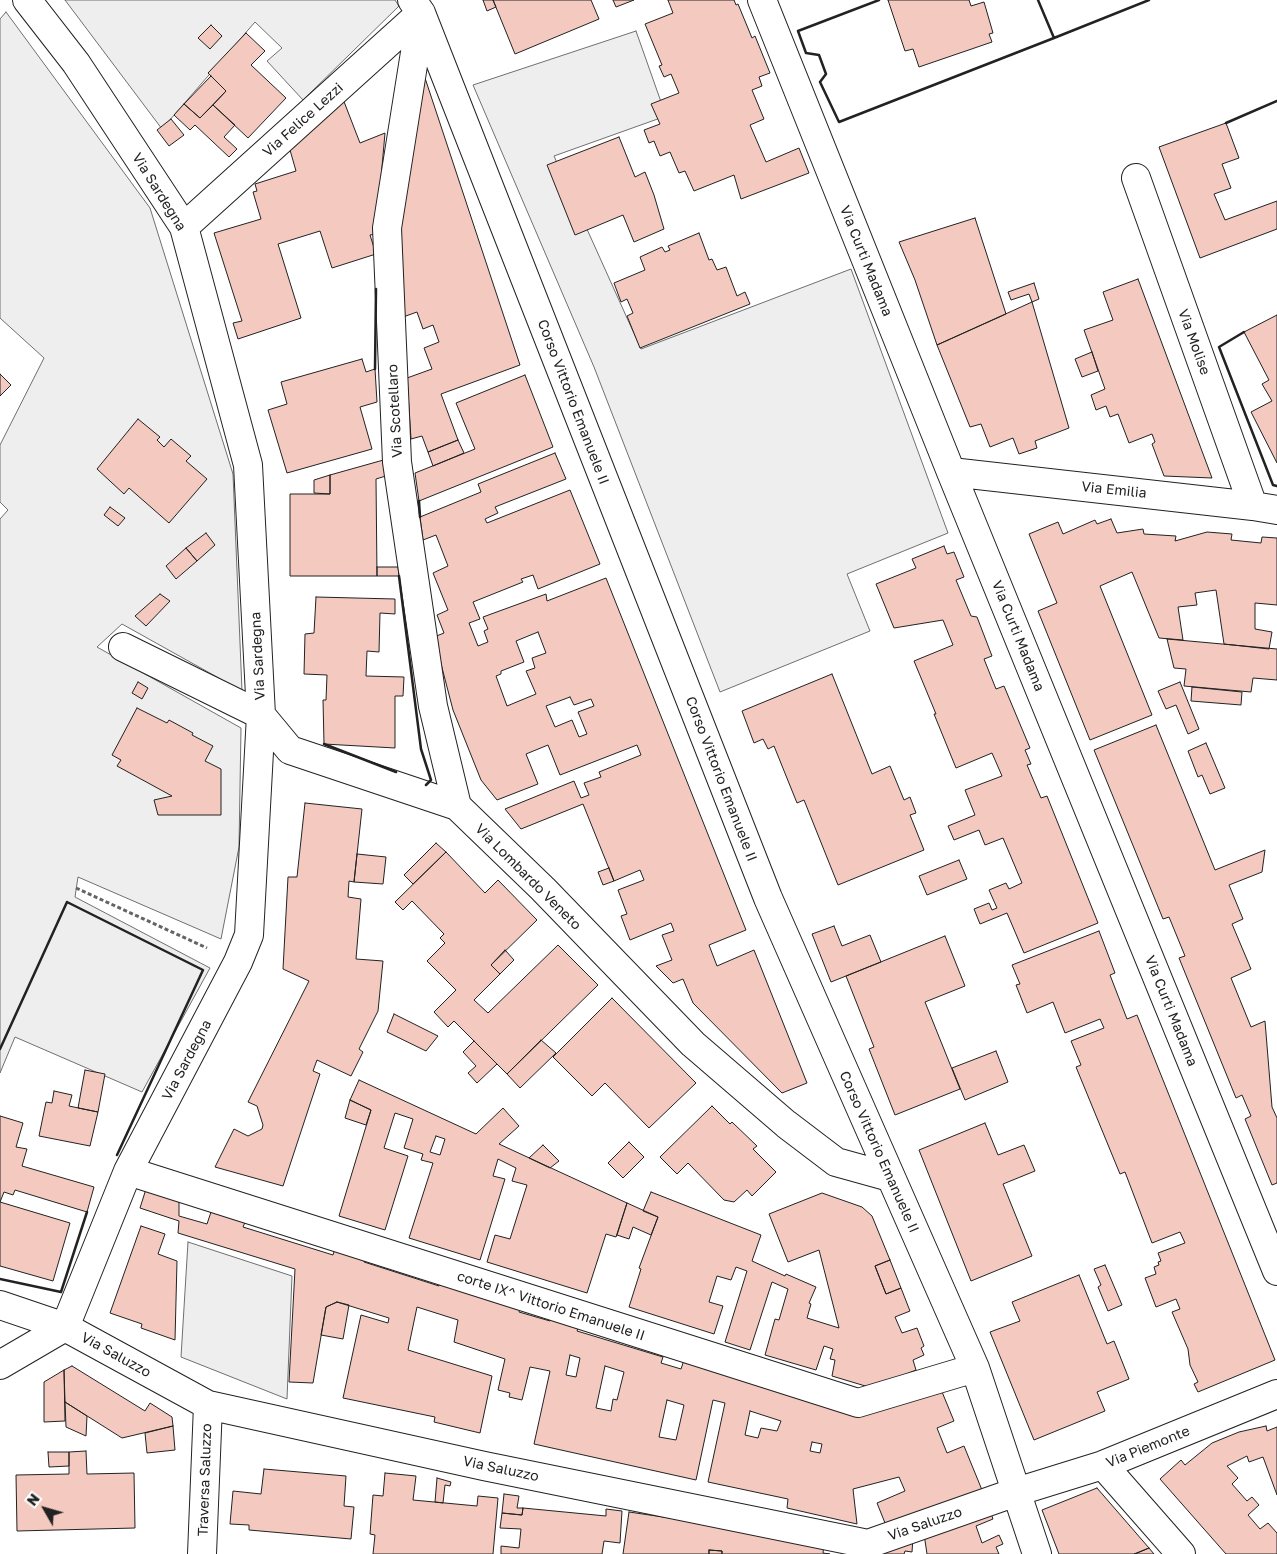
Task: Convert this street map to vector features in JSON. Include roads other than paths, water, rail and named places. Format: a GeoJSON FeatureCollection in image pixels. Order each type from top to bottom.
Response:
{"type":"FeatureCollection","features":[{"type":"Feature","properties":{"kind":"street","name":"Via Sardegna"},"geometry":{"type":"LineString","coordinates":[[27,0],[76,63],[184,227],[248,465],[261,715],[249,935],[238,962],[128,1171],[65,1326]]}},
{"type":"Feature","properties":{"kind":"street","name":"Via Curti Madama"},"geometry":{"type":"LineString","coordinates":[[762,0],[951,472],[1277,1271]]}},
{"type":"Feature","properties":{"kind":"street","name":"Via Felice Lezzi"},"geometry":{"type":"LineString","coordinates":[[184,227],[417,7]]}},
{"type":"Feature","properties":{"kind":"street","name":"Via Scotellaro"},"geometry":{"type":"LineString","coordinates":[[417,7],[387,228],[396,453],[433,706],[457,806]]}},
{"type":"Feature","properties":{"kind":"street","name":"Corso Vittorio Emanuele II"},"geometry":{"type":"LineString","coordinates":[[417,7],[768,898],[974,1368],[1037,1554]]}},
{"type":"Feature","properties":{"kind":"street","name":"Via Molise"},"geometry":{"type":"LineString","coordinates":[[1136,178],[1265,508]]}},
{"type":"Feature","properties":{"kind":"street","name":"Via Emilia"},"geometry":{"type":"LineString","coordinates":[[951,472],[1265,508]]}},
{"type":"Feature","properties":{"kind":"street","name":"Via Lombardo Veneto"},"geometry":{"type":"LineString","coordinates":[[123,647],[261,715],[290,750],[457,806],[543,889],[700,1051],[786,1124],[836,1162],[890,1177]]}},
{"type":"Feature","properties":{"kind":"street","name":"corte IX^ Vittorio Emanuele II"},"geometry":{"type":"LineString","coordinates":[[128,1171],[858,1403],[974,1368]]}},
{"type":"Feature","properties":{"kind":"street","name":"Via Saluzzo"},"geometry":{"type":"LineString","coordinates":[[0,1305],[65,1326],[208,1405],[484,1466],[868,1544],[1016,1492]]}},
{"type":"Feature","properties":{"kind":"street"},"geometry":{"type":"LineString","coordinates":[[0,1365],[65,1326]]}},
{"type":"Feature","properties":{"kind":"street","name":"Via Piemonte"},"geometry":{"type":"LineString","coordinates":[[1016,1492],[1103,1465],[1277,1394]]}},
{"type":"Feature","properties":{"kind":"street","name":"Traversa Saluzzo"},"geometry":{"type":"LineString","coordinates":[[202,1554],[208,1405]]}},
{"type":"Feature","properties":{"kind":"street"},"geometry":{"type":"LineString","coordinates":[[1103,1465],[1181,1554]]}}]}
